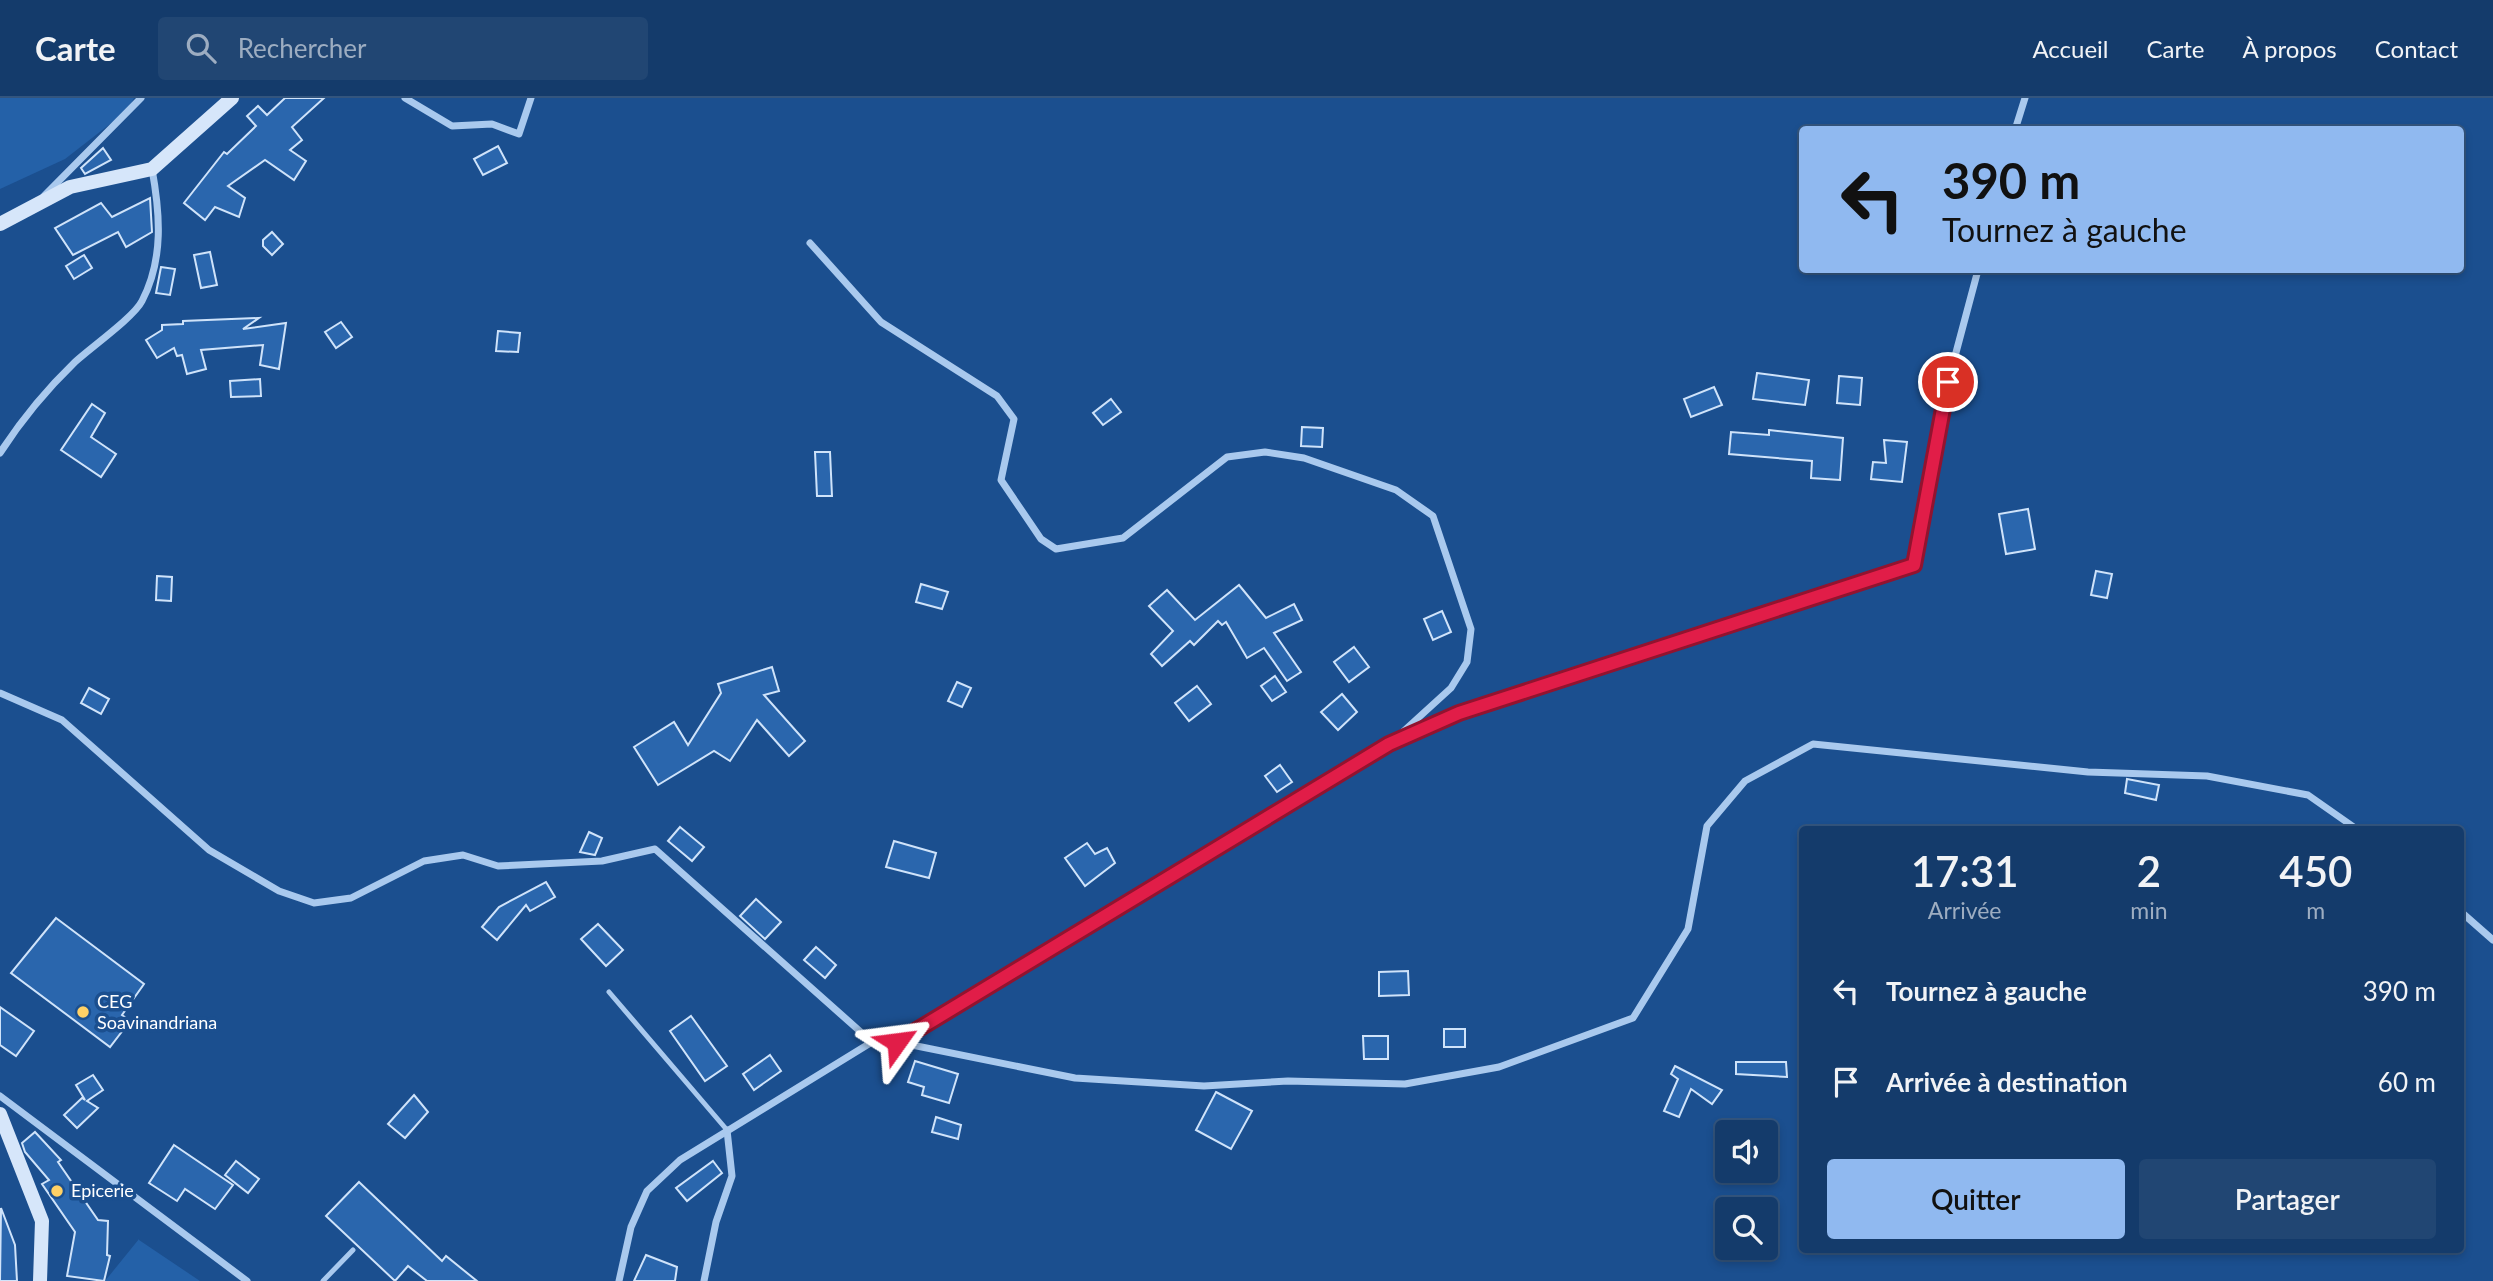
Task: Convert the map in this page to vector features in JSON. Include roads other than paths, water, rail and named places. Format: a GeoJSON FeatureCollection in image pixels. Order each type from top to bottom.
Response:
{"type":"FeatureCollection","features":[{"type":"Feature","properties":{"kind":"street"},"geometry":{"type":"LineString","coordinates":[[34,206],[141,98]]}},
{"type":"Feature","properties":{"kind":"street"},"geometry":{"type":"LineString","coordinates":[[0,224],[88,181],[152,169],[232,98]]}},
{"type":"Feature","properties":{"kind":"street"},"geometry":{"type":"LineString","coordinates":[[405,98],[452,126],[492,124],[519,134],[531,98]]}},
{"type":"Feature","properties":{"kind":"street"},"geometry":{"type":"LineString","coordinates":[[2016,126],[2025,98]]}},
{"type":"Feature","properties":{"kind":"street"},"geometry":{"type":"LineString","coordinates":[[0,453],[23,416],[75,363],[142,303],[158,247],[160,214],[152,169]]}},
{"type":"Feature","properties":{"kind":"street"},"geometry":{"type":"LineString","coordinates":[[810,243],[881,322],[997,396],[1014,419],[1001,480],[1041,539],[1056,549],[1123,538],[1227,457],[1265,453],[1304,458],[1396,491],[1433,516],[1471,629],[1467,662],[1451,688],[1389,744]]}},
{"type":"Feature","properties":{"kind":"street"},"geometry":{"type":"LineString","coordinates":[[897,1042],[1389,744],[1459,713],[1914,565],[1942,405],[1977,273]]}},
{"type":"Feature","properties":{"kind":"street"},"geometry":{"type":"LineString","coordinates":[[0,693],[62,720],[209,850],[279,891],[314,903],[351,898],[424,861],[463,855],[498,866],[589,862],[656,849],[872,1042]]}},
{"type":"Feature","properties":{"kind":"street"},"geometry":{"type":"LineString","coordinates":[[619,1281],[631,1227],[647,1191],[680,1160],[872,1042],[897,1042],[1075,1077],[1204,1086],[1288,1081],[1405,1084],[1499,1067],[1633,1018],[1688,929],[1707,827],[1745,781],[1813,744],[2088,772],[2207,776],[2308,795],[2352,826]]}},
{"type":"Feature","properties":{"kind":"street"},"geometry":{"type":"LineString","coordinates":[[2464,915],[2493,940]]}},
{"type":"Feature","properties":{"kind":"street"},"geometry":{"type":"LineString","coordinates":[[0,1096],[247,1281]]}},
{"type":"Feature","properties":{"kind":"street"},"geometry":{"type":"LineString","coordinates":[[0,1114],[42,1221],[40,1281]]}},
{"type":"Feature","properties":{"kind":"street"},"geometry":{"type":"LineString","coordinates":[[704,1281],[716,1222],[732,1176],[727,1130]]}},
{"type":"Feature","properties":{"kind":"lane"},"geometry":{"type":"LineString","coordinates":[[609,992],[727,1130]]}},
{"type":"Feature","properties":{"kind":"lane"},"geometry":{"type":"LineString","coordinates":[[323,1281],[353,1250]]}},
{"type":"Feature","properties":{"kind":"place","name":"CEG Soavinandriana"},"geometry":{"type":"Point","coordinates":[83,1012]}},
{"type":"Feature","properties":{"kind":"place","name":"Epicerie"},"geometry":{"type":"Point","coordinates":[57,1191]}}]}
